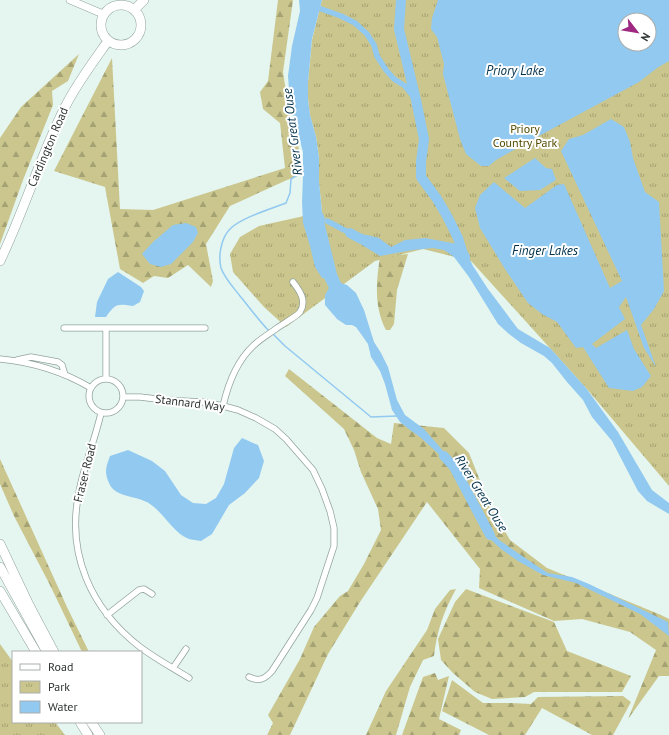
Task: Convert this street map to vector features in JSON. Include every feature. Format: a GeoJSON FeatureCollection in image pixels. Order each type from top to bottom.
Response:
{"type":"FeatureCollection","features":[{"type":"Feature","properties":{"kind":"main road"},"geometry":{"type":"LineString","coordinates":[[135,9],[144,0]]}},
{"type":"Feature","properties":{"kind":"main road"},"geometry":{"type":"LineString","coordinates":[[116,4],[126,4],[135,9],[141,17],[142,27],[138,36],[131,43],[123,45],[108,41],[101,28],[101,20],[104,14],[109,8],[116,4]]}},
{"type":"Feature","properties":{"kind":"main road","name":"Cardington Road"},"geometry":{"type":"LineString","coordinates":[[0,261],[65,106],[108,41]]}},
{"type":"Feature","properties":{"kind":"main road"},"geometry":{"type":"LineString","coordinates":[[0,544],[28,603],[53,651]]}},
{"type":"Feature","properties":{"kind":"main road"},"geometry":{"type":"LineString","coordinates":[[0,567],[47,651]]}},
{"type":"Feature","properties":{"kind":"main road"},"geometry":{"type":"LineString","coordinates":[[0,591],[35,651]]}},
{"type":"Feature","properties":{"kind":"main road"},"geometry":{"type":"LineString","coordinates":[[0,604],[18,623]]}},
{"type":"Feature","properties":{"kind":"main road"},"geometry":{"type":"LineString","coordinates":[[81,723],[88,735]]}},
{"type":"Feature","properties":{"kind":"main road"},"geometry":{"type":"LineString","coordinates":[[92,723],[100,735]]}},
{"type":"Feature","properties":{"kind":"street"},"geometry":{"type":"LineString","coordinates":[[70,0],[104,14]]}},
{"type":"Feature","properties":{"kind":"street"},"geometry":{"type":"LineString","coordinates":[[223,406],[230,380],[237,366],[252,347],[285,322],[299,314],[302,308],[303,297],[293,282]]}},
{"type":"Feature","properties":{"kind":"street"},"geometry":{"type":"LineString","coordinates":[[64,328],[205,328]]}},
{"type":"Feature","properties":{"kind":"street"},"geometry":{"type":"LineString","coordinates":[[106,328],[106,379]]}},
{"type":"Feature","properties":{"kind":"street"},"geometry":{"type":"LineString","coordinates":[[17,360],[31,356],[58,362],[62,365],[65,375]]}},
{"type":"Feature","properties":{"kind":"street"},"geometry":{"type":"LineString","coordinates":[[0,359],[17,360],[38,366],[65,375],[91,388]]}},
{"type":"Feature","properties":{"kind":"street"},"geometry":{"type":"LineString","coordinates":[[101,380],[114,380],[123,390],[124,397],[122,403],[113,413],[100,413],[91,405],[89,400],[91,388],[101,380]]}},
{"type":"Feature","properties":{"kind":"street","name":"Stannard Way"},"geometry":{"type":"LineString","coordinates":[[124,397],[204,402],[238,410],[256,418],[275,429],[291,444],[313,470],[322,489],[334,528],[334,546],[317,598],[311,610],[267,677],[260,680],[249,678]]}},
{"type":"Feature","properties":{"kind":"street","name":"Fraser Road"},"geometry":{"type":"LineString","coordinates":[[100,413],[97,430],[85,468],[76,508],[75,533],[77,549],[88,584],[107,615],[141,648],[189,678]]}},
{"type":"Feature","properties":{"kind":"street"},"geometry":{"type":"LineString","coordinates":[[107,615],[139,590],[144,589],[152,594]]}},
{"type":"Feature","properties":{"kind":"street"},"geometry":{"type":"LineString","coordinates":[[173,668],[186,649]]}},
{"type":"Feature","properties":{"kind":"green space"},"geometry":{"type":"Polygon","coordinates":[[[278,0],[293,0],[283,72],[290,118],[299,149],[301,175],[230,206],[206,244],[213,281],[211,287],[188,265],[168,278],[154,276],[143,283],[120,269],[105,187],[54,171],[112,58],[120,209],[153,210],[285,168],[280,123],[263,109],[260,92],[268,81],[278,0]]]}},
{"type":"Feature","properties":{"kind":"green space","name":"Priory Country Park"},"geometry":{"type":"Polygon","coordinates":[[[322,0],[669,0],[669,486],[586,388],[471,261],[423,249],[375,261],[286,327],[264,307],[233,272],[230,254],[240,237],[259,226],[322,212],[319,182],[319,158],[316,137],[310,115],[308,82],[312,40],[322,0]]]}},
{"type":"Feature","properties":{"kind":"green space"},"geometry":{"type":"Polygon","coordinates":[[[79,54],[68,81],[52,91],[53,105],[23,180],[0,244],[0,138],[21,107],[79,54]]]}},
{"type":"Feature","properties":{"kind":"green space"},"geometry":{"type":"Polygon","coordinates":[[[408,254],[397,290],[394,324],[390,330],[386,330],[379,312],[377,294],[380,257],[408,254]]]}},
{"type":"Feature","properties":{"kind":"green space"},"geometry":{"type":"Polygon","coordinates":[[[289,369],[377,438],[391,444],[394,423],[444,428],[469,453],[489,503],[510,540],[547,568],[669,619],[669,676],[659,676],[628,719],[656,650],[630,632],[582,619],[554,621],[479,588],[480,569],[427,502],[360,602],[328,654],[290,735],[267,735],[273,723],[268,715],[300,659],[314,627],[340,596],[348,591],[364,564],[381,530],[378,509],[344,429],[285,376],[289,369]]]}},
{"type":"Feature","properties":{"kind":"green space"},"geometry":{"type":"Polygon","coordinates":[[[0,459],[89,651],[82,651],[50,585],[14,516],[0,484],[0,459]]]}},
{"type":"Feature","properties":{"kind":"green space"},"geometry":{"type":"Polygon","coordinates":[[[456,589],[442,621],[434,656],[423,660],[410,687],[396,735],[366,735],[386,691],[427,630],[435,609],[450,590],[456,589]]]}},
{"type":"Feature","properties":{"kind":"green space"},"geometry":{"type":"Polygon","coordinates":[[[466,589],[554,622],[567,651],[631,676],[622,692],[534,692],[525,697],[492,699],[475,692],[453,673],[441,660],[438,639],[455,602],[466,589]]]}},
{"type":"Feature","properties":{"kind":"green space"},"geometry":{"type":"Polygon","coordinates":[[[0,644],[12,661],[12,723],[56,723],[65,735],[0,735],[0,644]]]}},
{"type":"Feature","properties":{"kind":"green space"},"geometry":{"type":"Polygon","coordinates":[[[435,673],[438,680],[449,676],[439,719],[461,730],[459,735],[402,735],[423,677],[435,673]]]}},
{"type":"Feature","properties":{"kind":"green space"},"geometry":{"type":"Polygon","coordinates":[[[452,680],[483,703],[531,704],[538,697],[623,696],[631,702],[613,735],[592,735],[542,708],[525,735],[489,735],[442,711],[452,680]]]}},
{"type":"Feature","properties":{"kind":"water"},"geometry":{"type":"Polygon","coordinates":[[[299,0],[322,0],[312,39],[308,99],[319,158],[319,182],[322,212],[325,218],[324,221],[337,274],[341,283],[347,285],[356,293],[364,310],[374,342],[388,367],[397,400],[405,415],[424,429],[445,453],[454,468],[420,437],[400,422],[392,410],[385,384],[380,371],[371,357],[368,344],[356,327],[346,325],[337,319],[325,305],[325,295],[329,288],[324,278],[322,278],[315,267],[303,223],[303,152],[290,103],[288,76],[292,46],[300,11],[299,0]]]}},
{"type":"Feature","properties":{"kind":"water","name":"Priory Lake"},"geometry":{"type":"Polygon","coordinates":[[[438,0],[669,0],[669,61],[639,82],[524,144],[496,160],[489,166],[481,166],[466,154],[460,139],[443,74],[444,64],[437,37],[431,29],[432,18],[438,0]]]}},
{"type":"Feature","properties":{"kind":"water","name":"Finger Lakes"},"geometry":{"type":"Polygon","coordinates":[[[611,119],[624,127],[645,192],[659,202],[664,291],[654,309],[641,325],[656,367],[644,348],[626,297],[619,307],[625,319],[592,344],[596,348],[627,330],[634,349],[651,376],[642,387],[633,391],[609,388],[583,347],[576,348],[557,322],[542,314],[528,303],[480,228],[475,208],[480,195],[494,182],[525,208],[557,185],[564,184],[610,288],[622,281],[561,151],[569,139],[583,135],[611,119]]]}},
{"type":"Feature","properties":{"kind":"water"},"geometry":{"type":"Polygon","coordinates":[[[535,158],[546,168],[552,169],[556,180],[540,190],[520,191],[504,178],[535,158]]]}},
{"type":"Feature","properties":{"kind":"water"},"geometry":{"type":"Polygon","coordinates":[[[186,223],[196,227],[198,233],[193,242],[171,264],[161,267],[150,264],[142,254],[153,242],[173,225],[186,223]]]}},
{"type":"Feature","properties":{"kind":"water"},"geometry":{"type":"Polygon","coordinates":[[[367,235],[379,238],[391,247],[405,240],[425,238],[463,245],[473,266],[488,289],[518,329],[550,348],[586,388],[618,432],[652,490],[669,503],[669,514],[647,501],[638,491],[612,441],[592,417],[583,400],[552,363],[544,356],[521,343],[498,324],[469,277],[454,257],[444,250],[433,248],[380,256],[362,245],[358,240],[359,236],[367,235]]]}},
{"type":"Feature","properties":{"kind":"water"},"geometry":{"type":"Polygon","coordinates":[[[118,272],[141,287],[144,291],[140,302],[133,306],[117,306],[112,309],[106,317],[95,317],[97,302],[108,279],[118,272]]]}},
{"type":"Feature","properties":{"kind":"water"},"geometry":{"type":"Polygon","coordinates":[[[242,438],[258,445],[264,461],[259,478],[245,493],[229,505],[212,534],[201,541],[190,539],[178,533],[155,508],[146,501],[120,494],[111,487],[106,476],[107,463],[110,456],[128,450],[152,461],[165,471],[181,495],[193,503],[206,504],[216,498],[224,484],[234,448],[242,438]]]}},
{"type":"Feature","properties":{"kind":"water"},"geometry":{"type":"Polygon","coordinates":[[[472,502],[484,524],[499,540],[534,564],[548,573],[572,577],[589,584],[668,622],[669,636],[640,614],[576,583],[543,575],[518,561],[501,549],[486,535],[472,502]]]}},
{"type":"Feature","properties":{"kind":"waterway"},"geometry":{"type":"LineString","coordinates":[[401,0],[399,29],[424,139],[421,177],[447,216],[458,238],[465,257]]}},
{"type":"Feature","properties":{"kind":"waterway"},"geometry":{"type":"LineString","coordinates":[[313,6],[341,16],[355,23],[367,34],[374,45],[377,56],[386,70],[394,79],[405,86],[416,100]]}},
{"type":"Feature","properties":{"kind":"waterway"},"geometry":{"type":"LineString","coordinates":[[270,332],[225,276],[220,263],[221,247],[225,236],[236,224],[286,203],[290,193],[291,179],[305,170]]}},
{"type":"Feature","properties":{"kind":"waterway"},"geometry":{"type":"LineString","coordinates":[[327,221],[350,233]]}},
{"type":"Feature","properties":{"kind":"waterway"},"geometry":{"type":"LineString","coordinates":[[350,233],[370,242]]}},
{"type":"Feature","properties":{"kind":"waterway"},"geometry":{"type":"LineString","coordinates":[[273,334],[285,346],[371,417],[397,416]]}},
{"type":"Feature","properties":{"kind":"waterway","name":"River Great Ouse"},"geometry":{"type":"LineString","coordinates":[[444,456],[454,467],[490,535]]}}]}
